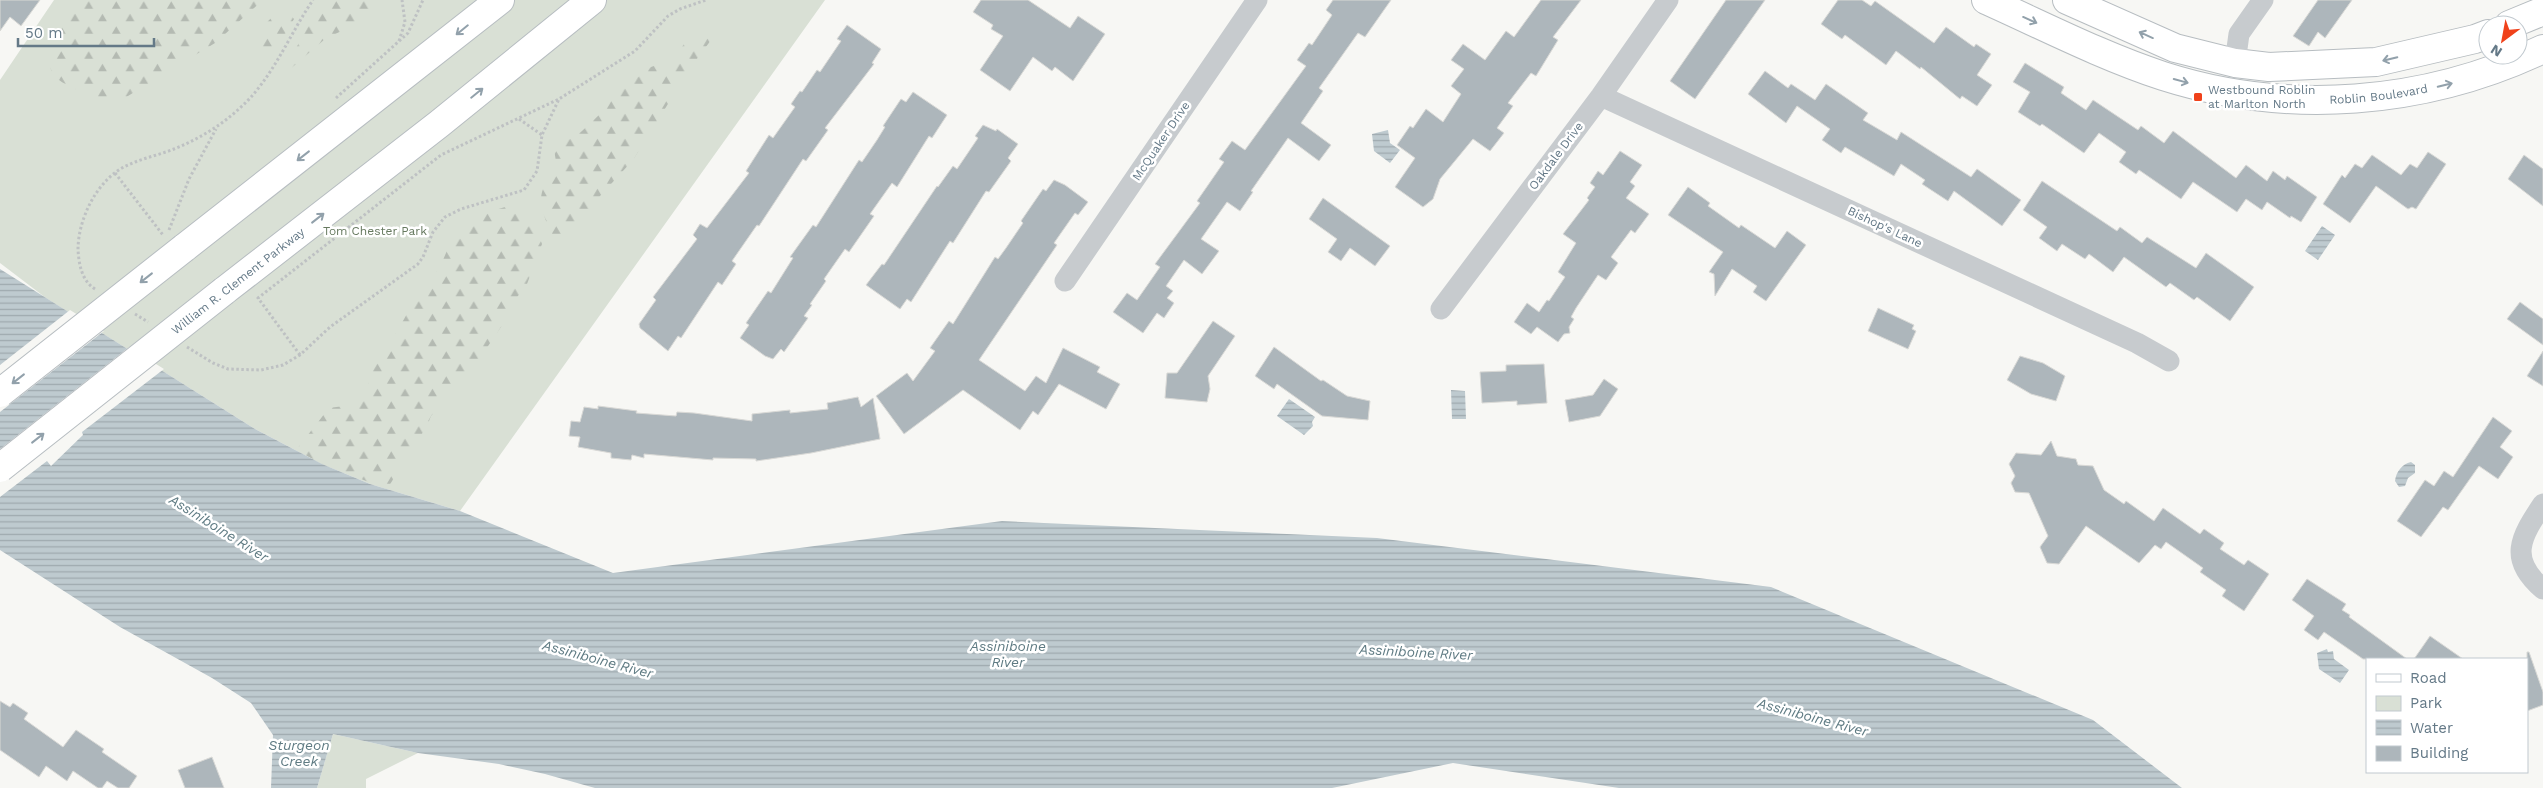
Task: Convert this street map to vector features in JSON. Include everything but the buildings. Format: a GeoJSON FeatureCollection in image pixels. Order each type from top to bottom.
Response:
{"type":"FeatureCollection","features":[{"type":"Feature","properties":{"kind":"main road"},"geometry":{"type":"LineString","coordinates":[[0,393],[172,238],[500,0]]}},
{"type":"Feature","properties":{"kind":"main road","name":"William R. Clement Parkway"},"geometry":{"type":"LineString","coordinates":[[0,468],[447,118],[592,0]]}},
{"type":"Feature","properties":{"kind":"main road","name":"Roblin Boulevard"},"geometry":{"type":"LineString","coordinates":[[1986,0],[2129,64],[2165,76],[2244,95],[2290,99],[2372,97],[2428,90],[2491,72],[2543,49]]}},
{"type":"Feature","properties":{"kind":"main road"},"geometry":{"type":"LineString","coordinates":[[2067,0],[2175,48],[2235,63],[2269,67],[2376,62],[2478,38]]}},
{"type":"Feature","properties":{"kind":"main road"},"geometry":{"type":"LineString","coordinates":[[2528,17],[2543,11]]}},
{"type":"Feature","properties":{"kind":"street","name":"McQuaker Drive"},"geometry":{"type":"LineString","coordinates":[[1065,281],[1257,0]]}},
{"type":"Feature","properties":{"kind":"street","name":"Oakdale Drive"},"geometry":{"type":"LineString","coordinates":[[1441,310],[1601,96],[1668,0]]}},
{"type":"Feature","properties":{"kind":"street"},"geometry":{"type":"LineString","coordinates":[[2235,63],[2239,34],[2263,0]]}},
{"type":"Feature","properties":{"kind":"street","name":"Bishop's Lane"},"geometry":{"type":"LineString","coordinates":[[1601,96],[2137,343],[2169,361]]}},
{"type":"Feature","properties":{"kind":"street"},"geometry":{"type":"LineString","coordinates":[[2543,504],[2524,534],[2520,557],[2532,580],[2543,589]]}},
{"type":"Feature","properties":{"kind":"path"},"geometry":{"type":"LineString","coordinates":[[402,0],[405,22],[399,41],[408,33],[423,0]]}},
{"type":"Feature","properties":{"kind":"path"},"geometry":{"type":"LineString","coordinates":[[300,355],[258,298],[440,154],[559,99]]}},
{"type":"Feature","properties":{"kind":"path"},"geometry":{"type":"LineString","coordinates":[[519,119],[542,135]]}},
{"type":"Feature","properties":{"kind":"path"},"geometry":{"type":"LineString","coordinates":[[172,238],[189,178],[217,127]]}},
{"type":"Feature","properties":{"kind":"path"},"geometry":{"type":"LineString","coordinates":[[115,173],[172,238]]}},
{"type":"Feature","properties":{"kind":"green space","name":"Tom Chester Park"},"geometry":{"type":"Polygon","coordinates":[[[54,0],[825,0],[460,511],[370,484],[322,464],[255,429],[46,298],[0,263],[0,80],[54,0]]]}},
{"type":"Feature","properties":{"kind":"green space"},"geometry":{"type":"Polygon","coordinates":[[[75,0],[263,0],[215,43],[123,99],[111,100],[78,90],[61,81],[52,71],[49,61],[52,49],[75,0]]]}},
{"type":"Feature","properties":{"kind":"green space"},"geometry":{"type":"Polygon","coordinates":[[[323,0],[376,0],[376,5],[368,18],[325,39],[288,71],[286,66],[323,0]]]}},
{"type":"Feature","properties":{"kind":"green space"},"geometry":{"type":"Polygon","coordinates":[[[286,10],[294,19],[274,51],[259,67],[260,40],[265,25],[277,14],[286,10]]]}},
{"type":"Feature","properties":{"kind":"green space"},"geometry":{"type":"Polygon","coordinates":[[[710,28],[717,32],[691,67],[633,160],[600,196],[577,231],[553,237],[541,203],[545,184],[552,175],[556,164],[552,144],[558,140],[571,139],[582,131],[599,115],[603,106],[621,90],[651,67],[674,59],[684,44],[710,28]]]}},
{"type":"Feature","properties":{"kind":"green space"},"geometry":{"type":"Polygon","coordinates":[[[515,204],[529,216],[542,244],[527,284],[512,304],[503,324],[484,352],[431,416],[427,426],[387,489],[322,464],[296,450],[329,408],[359,404],[366,399],[369,379],[375,365],[386,351],[412,305],[440,267],[455,232],[492,211],[515,204]]]}},
{"type":"Feature","properties":{"kind":"green space"},"geometry":{"type":"Polygon","coordinates":[[[333,734],[418,753],[366,779],[366,788],[317,788],[333,734]]]}},
{"type":"Feature","properties":{"kind":"water"},"geometry":{"type":"Polygon","coordinates":[[[1388,130],[1390,143],[1400,150],[1390,163],[1374,151],[1372,134],[1388,130]]]}},
{"type":"Feature","properties":{"kind":"water"},"geometry":{"type":"Polygon","coordinates":[[[2322,226],[2335,235],[2318,260],[2305,251],[2322,226]]]}},
{"type":"Feature","properties":{"kind":"water","name":"Assiniboine River"},"geometry":{"type":"Polygon","coordinates":[[[0,269],[255,429],[322,464],[370,484],[460,511],[613,573],[1002,521],[1377,538],[1771,587],[2093,720],[2182,788],[1619,788],[1453,763],[1332,788],[595,788],[499,764],[418,753],[333,734],[317,788],[271,788],[273,735],[251,703],[212,678],[120,627],[0,550],[0,269]]]}},
{"type":"Feature","properties":{"kind":"water"},"geometry":{"type":"Polygon","coordinates":[[[1451,390],[1465,391],[1466,419],[1452,419],[1451,390]]]}},
{"type":"Feature","properties":{"kind":"water"},"geometry":{"type":"Polygon","coordinates":[[[1289,399],[1315,417],[1312,422],[1313,426],[1304,435],[1277,416],[1289,399]]]}},
{"type":"Feature","properties":{"kind":"water"},"geometry":{"type":"Polygon","coordinates":[[[2411,462],[2415,465],[2415,473],[2408,478],[2405,486],[2399,487],[2395,481],[2397,475],[2402,467],[2411,462]]]}},
{"type":"Feature","properties":{"kind":"water"},"geometry":{"type":"Polygon","coordinates":[[[2327,649],[2328,652],[2333,651],[2334,659],[2349,670],[2340,683],[2319,669],[2317,653],[2327,649]]]}},
{"type":"Feature","properties":{"kind":"pier"},"geometry":{"type":"Polygon","coordinates":[[[70,310],[104,331],[0,412],[0,365],[70,310]]]}},
{"type":"Feature","properties":{"kind":"pier"},"geometry":{"type":"Polygon","coordinates":[[[129,347],[164,369],[82,432],[83,435],[51,466],[47,461],[0,497],[0,449],[129,347]]]}},
{"type":"Feature","properties":{"kind":"place","name":"Westbound Roblin at Marlton North"},"geometry":{"type":"Point","coordinates":[2198,97]}},
{"type":"Feature","properties":{"kind":"water label","name":"Sturgeon Creek"},"geometry":{"type":"Point","coordinates":[299,754]}}]}
